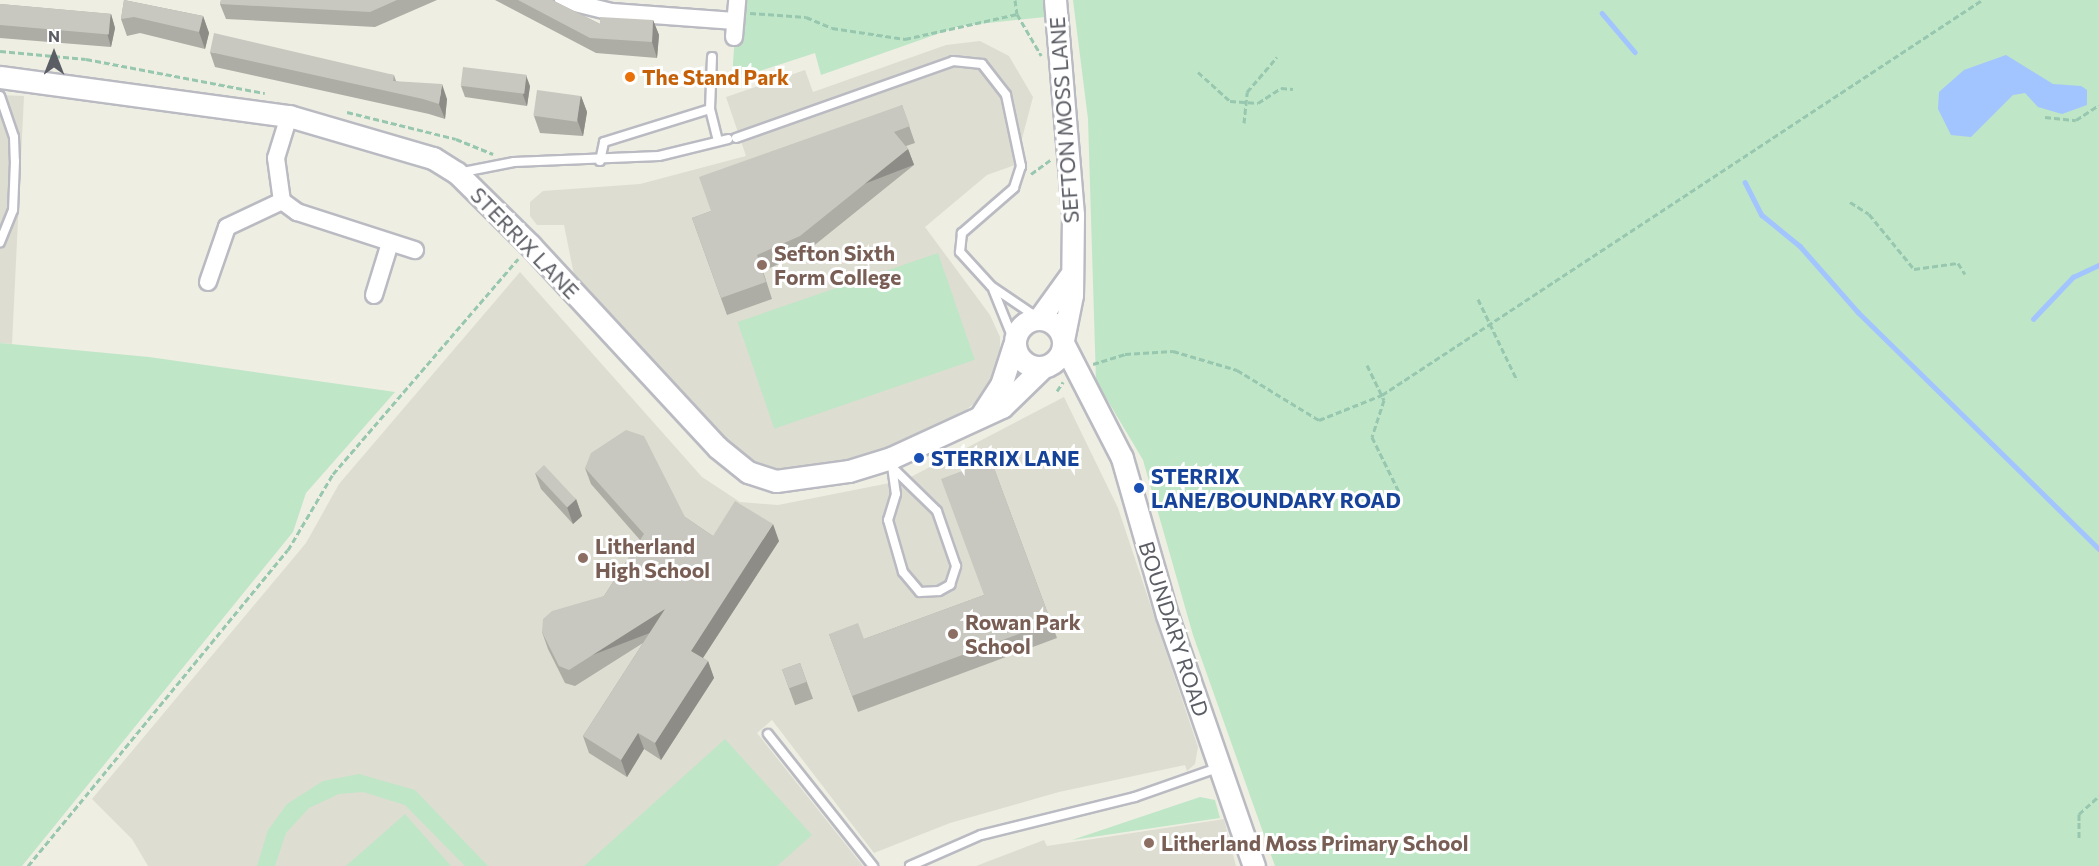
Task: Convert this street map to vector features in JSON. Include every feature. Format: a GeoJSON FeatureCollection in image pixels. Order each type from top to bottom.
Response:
{"type":"FeatureCollection","features":[{"type":"Feature","properties":{"kind":"street"},"geometry":{"type":"LineString","coordinates":[[562,0],[612,12],[736,18]]}},
{"type":"Feature","properties":{"kind":"street","name":"SEFTON MOSS LANE"},"geometry":{"type":"LineString","coordinates":[[1055,0],[1072,163],[1070,276],[1063,341]]}},
{"type":"Feature","properties":{"kind":"street","name":"STERRIX LANE"},"geometry":{"type":"LineString","coordinates":[[1,86],[289,116],[398,144],[457,173],[530,245],[717,447],[748,472],[776,481],[812,478],[893,464],[981,415],[1002,407],[1043,368]]}},
{"type":"Feature","properties":{"kind":"street"},"geometry":{"type":"LineString","coordinates":[[289,116],[276,158],[282,201],[297,212],[415,250]]}},
{"type":"Feature","properties":{"kind":"street"},"geometry":{"type":"LineString","coordinates":[[208,282],[227,227],[282,201]]}},
{"type":"Feature","properties":{"kind":"street"},"geometry":{"type":"LineString","coordinates":[[374,295],[390,243]]}},
{"type":"Feature","properties":{"kind":"street"},"geometry":{"type":"LineString","coordinates":[[1039,319],[1070,276]]}},
{"type":"Feature","properties":{"kind":"street"},"geometry":{"type":"LineString","coordinates":[[981,415],[1001,385],[1014,343],[1024,323],[1039,319],[1052,323],[1063,341],[1055,361],[1043,368],[1020,360],[1014,343]]}},
{"type":"Feature","properties":{"kind":"street","name":"BOUNDARY ROAD"},"geometry":{"type":"LineString","coordinates":[[1063,341],[1085,396],[1122,458],[1167,615],[1222,767],[1254,866]]}},
{"type":"Feature","properties":{"kind":"street","name":"BOUNDARY ROAD"},"geometry":{"type":"LineString","coordinates":[[1043,368],[1085,396]]}},
{"type":"Feature","properties":{"kind":"lane"},"geometry":{"type":"LineString","coordinates":[[712,57],[710,110],[718,141]]}},
{"type":"Feature","properties":{"kind":"lane"},"geometry":{"type":"LineString","coordinates":[[457,173],[514,162],[600,161],[692,151],[953,61],[982,64],[1006,95],[1020,156],[1014,188],[966,227],[959,240],[963,258],[991,286],[1039,319]]}},
{"type":"Feature","properties":{"kind":"lane"},"geometry":{"type":"LineString","coordinates":[[0,242],[13,210],[15,161],[15,137],[1,86]]}},
{"type":"Feature","properties":{"kind":"lane"},"geometry":{"type":"LineString","coordinates":[[600,161],[604,142],[710,110]]}},
{"type":"Feature","properties":{"kind":"lane"},"geometry":{"type":"LineString","coordinates":[[991,286],[1014,343]]}},
{"type":"Feature","properties":{"kind":"lane"},"geometry":{"type":"LineString","coordinates":[[893,464],[937,511],[956,567],[950,585],[939,591],[920,592],[903,572],[888,520],[896,494],[893,464]]}},
{"type":"Feature","properties":{"kind":"lane"},"geometry":{"type":"LineString","coordinates":[[768,734],[873,866]]}},
{"type":"Feature","properties":{"kind":"lane"},"geometry":{"type":"LineString","coordinates":[[910,866],[981,835],[1135,797],[1222,767]]}},
{"type":"Feature","properties":{"kind":"path"},"geometry":{"type":"LineString","coordinates":[[1015,0],[1017,14],[1042,62]]}},
{"type":"Feature","properties":{"kind":"path"},"geometry":{"type":"LineString","coordinates":[[1084,367],[1125,354],[1173,351],[1237,370],[1319,420],[1382,395],[1982,0]]}},
{"type":"Feature","properties":{"kind":"path"},"geometry":{"type":"LineString","coordinates":[[736,18],[806,17],[832,28],[905,39],[1017,14]]}},
{"type":"Feature","properties":{"kind":"path"},"geometry":{"type":"LineString","coordinates":[[1244,123],[1247,92],[1277,57]]}},
{"type":"Feature","properties":{"kind":"path"},"geometry":{"type":"LineString","coordinates":[[1198,72],[1230,101],[1258,103],[1281,88],[1293,89]]}},
{"type":"Feature","properties":{"kind":"path"},"geometry":{"type":"LineString","coordinates":[[2045,117],[2076,120],[2099,105]]}},
{"type":"Feature","properties":{"kind":"path"},"geometry":{"type":"LineString","coordinates":[[1031,174],[1047,166],[1050,151]]}},
{"type":"Feature","properties":{"kind":"path"},"geometry":{"type":"LineString","coordinates":[[1850,202],[1869,214],[1914,269],[1958,263],[1965,274]]}},
{"type":"Feature","properties":{"kind":"path"},"geometry":{"type":"LineString","coordinates":[[28,866],[288,550],[333,474],[530,245]]}},
{"type":"Feature","properties":{"kind":"path"},"geometry":{"type":"LineString","coordinates":[[1478,299],[1517,380]]}},
{"type":"Feature","properties":{"kind":"path"},"geometry":{"type":"LineString","coordinates":[[1367,365],[1382,395],[1384,411],[1372,437],[1401,496]]}},
{"type":"Feature","properties":{"kind":"path"},"geometry":{"type":"LineString","coordinates":[[2079,838],[2079,814],[2099,796]]}},
{"type":"Feature","properties":{"kind":"shaded area","name":"Sefton Sixth Form College"},"geometry":{"type":"Polygon","coordinates":[[[980,41],[1009,56],[1033,97],[1015,165],[987,175],[925,227],[990,315],[1000,337],[1000,365],[983,396],[960,415],[871,458],[762,477],[578,295],[564,225],[537,225],[530,216],[530,202],[543,191],[640,184],[746,156],[726,97],[805,70],[813,92],[946,45],[980,41]]]}},
{"type":"Feature","properties":{"kind":"shaded area"},"geometry":{"type":"Polygon","coordinates":[[[0,95],[24,96],[12,344],[0,343],[0,95]]]}},
{"type":"Feature","properties":{"kind":"shaded area","name":"Litherland High School"},"geometry":{"type":"Polygon","coordinates":[[[520,272],[702,477],[740,502],[778,505],[905,480],[1064,397],[1118,508],[1198,747],[1195,764],[1187,771],[1185,765],[1059,792],[950,823],[874,853],[772,720],[757,733],[863,866],[148,866],[132,839],[92,799],[306,543],[339,484],[520,272]]]}},
{"type":"Feature","properties":{"kind":"shaded area","name":"Litherland Moss Primary School"},"geometry":{"type":"Polygon","coordinates":[[[1224,819],[1236,866],[976,866],[1044,840],[1047,846],[1224,819]]]}},
{"type":"Feature","properties":{"kind":"green space"},"geometry":{"type":"Polygon","coordinates":[[[737,0],[1062,0],[1064,15],[960,26],[821,75],[815,53],[732,80],[737,0]]]}},
{"type":"Feature","properties":{"kind":"green space"},"geometry":{"type":"Polygon","coordinates":[[[1073,0],[2099,0],[2099,866],[1275,866],[1193,635],[1143,460],[1096,381],[1088,119],[1073,0]]]}},
{"type":"Feature","properties":{"kind":"green space"},"geometry":{"type":"Polygon","coordinates":[[[938,253],[975,360],[774,429],[738,322],[938,253]]]}},
{"type":"Feature","properties":{"kind":"green space"},"geometry":{"type":"Polygon","coordinates":[[[0,343],[149,357],[395,392],[306,493],[293,532],[22,866],[0,866],[0,343]]]}},
{"type":"Feature","properties":{"kind":"green space"},"geometry":{"type":"Polygon","coordinates":[[[725,739],[812,835],[777,866],[584,866],[725,739]]]}},
{"type":"Feature","properties":{"kind":"green space"},"geometry":{"type":"Polygon","coordinates":[[[359,774],[415,790],[488,866],[465,866],[405,805],[363,792],[339,794],[309,808],[286,833],[275,866],[257,866],[268,830],[287,804],[323,781],[359,774]]]}},
{"type":"Feature","properties":{"kind":"green space"},"geometry":{"type":"Polygon","coordinates":[[[1200,797],[1215,800],[1220,818],[1072,840],[1200,797]]]}},
{"type":"Feature","properties":{"kind":"green space"},"geometry":{"type":"Polygon","coordinates":[[[405,814],[451,866],[346,866],[405,814]]]}},
{"type":"Feature","properties":{"kind":"water"},"geometry":{"type":"Polygon","coordinates":[[[2006,55],[2053,84],[2081,86],[2087,90],[2087,105],[2062,114],[2038,107],[2025,93],[2013,95],[1971,137],[1951,135],[1938,109],[1939,92],[1964,70],[2006,55]]]}},
{"type":"Feature","properties":{"kind":"building"},"geometry":{"type":"Polygon","coordinates":[[[124,0],[203,16],[199,32],[134,17],[121,19],[124,0]]]}},
{"type":"Feature","properties":{"kind":"building"},"geometry":{"type":"Polygon","coordinates":[[[221,0],[397,0],[370,12],[220,4],[221,0]]]}},
{"type":"Feature","properties":{"kind":"building"},"geometry":{"type":"Polygon","coordinates":[[[518,0],[552,0],[600,24],[600,17],[653,20],[652,42],[590,38],[518,0]]]}},
{"type":"Feature","properties":{"kind":"building"},"geometry":{"type":"Polygon","coordinates":[[[0,4],[111,14],[109,35],[0,25],[0,4]]]}},
{"type":"Feature","properties":{"kind":"building"},"geometry":{"type":"Polygon","coordinates":[[[214,33],[394,75],[393,81],[442,84],[439,104],[210,52],[214,33]]]}},
{"type":"Feature","properties":{"kind":"building"},"geometry":{"type":"Polygon","coordinates":[[[463,67],[527,75],[524,94],[461,86],[463,67]]]}},
{"type":"Feature","properties":{"kind":"building"},"geometry":{"type":"Polygon","coordinates":[[[537,90],[581,96],[577,122],[533,116],[537,90]]]}},
{"type":"Feature","properties":{"kind":"building"},"geometry":{"type":"Polygon","coordinates":[[[902,105],[910,126],[894,132],[908,149],[800,236],[757,255],[766,282],[721,298],[692,218],[711,211],[699,177],[902,105]]]}},
{"type":"Feature","properties":{"kind":"building"},"geometry":{"type":"Polygon","coordinates":[[[626,430],[644,436],[685,517],[713,536],[735,501],[773,524],[691,651],[708,661],[655,743],[638,733],[621,760],[583,736],[665,609],[569,670],[559,666],[542,632],[543,619],[552,611],[604,596],[644,534],[585,468],[591,453],[626,430]]]}},
{"type":"Feature","properties":{"kind":"building"},"geometry":{"type":"Polygon","coordinates":[[[991,460],[1051,622],[852,696],[829,634],[858,623],[864,639],[984,595],[941,479],[991,460]]]}},
{"type":"Feature","properties":{"kind":"building"},"geometry":{"type":"Polygon","coordinates":[[[544,465],[576,499],[567,508],[535,473],[544,465]]]}},
{"type":"Feature","properties":{"kind":"building"},"geometry":{"type":"Polygon","coordinates":[[[800,663],[807,682],[789,688],[782,669],[800,663]]]}},
{"type":"Feature","properties":{"kind":"waterway"},"geometry":{"type":"LineString","coordinates":[[1602,13],[1635,52]]}},
{"type":"Feature","properties":{"kind":"waterway"},"geometry":{"type":"LineString","coordinates":[[1745,182],[1762,215],[1800,246],[1858,312],[2099,549]]}},
{"type":"Feature","properties":{"kind":"waterway"},"geometry":{"type":"LineString","coordinates":[[2033,319],[2073,277],[2099,265]]}},
{"type":"Feature","properties":{"kind":"place","name":"The Stand Park"},"geometry":{"type":"Point","coordinates":[630,77]}},
{"type":"Feature","properties":{"kind":"place","name":"Sefton Sixth Form College"},"geometry":{"type":"Point","coordinates":[762,265]}},
{"type":"Feature","properties":{"kind":"place","name":"STERRIX LANE"},"geometry":{"type":"Point","coordinates":[919,458]}},
{"type":"Feature","properties":{"kind":"place","name":"STERRIX LANE/BOUNDARY ROAD"},"geometry":{"type":"Point","coordinates":[1139,488]}},
{"type":"Feature","properties":{"kind":"place","name":"Litherland High School"},"geometry":{"type":"Point","coordinates":[583,558]}},
{"type":"Feature","properties":{"kind":"place","name":"Rowan Park School"},"geometry":{"type":"Point","coordinates":[953,634]}},
{"type":"Feature","properties":{"kind":"place","name":"Litherland Moss Primary School"},"geometry":{"type":"Point","coordinates":[1149,843]}}]}
